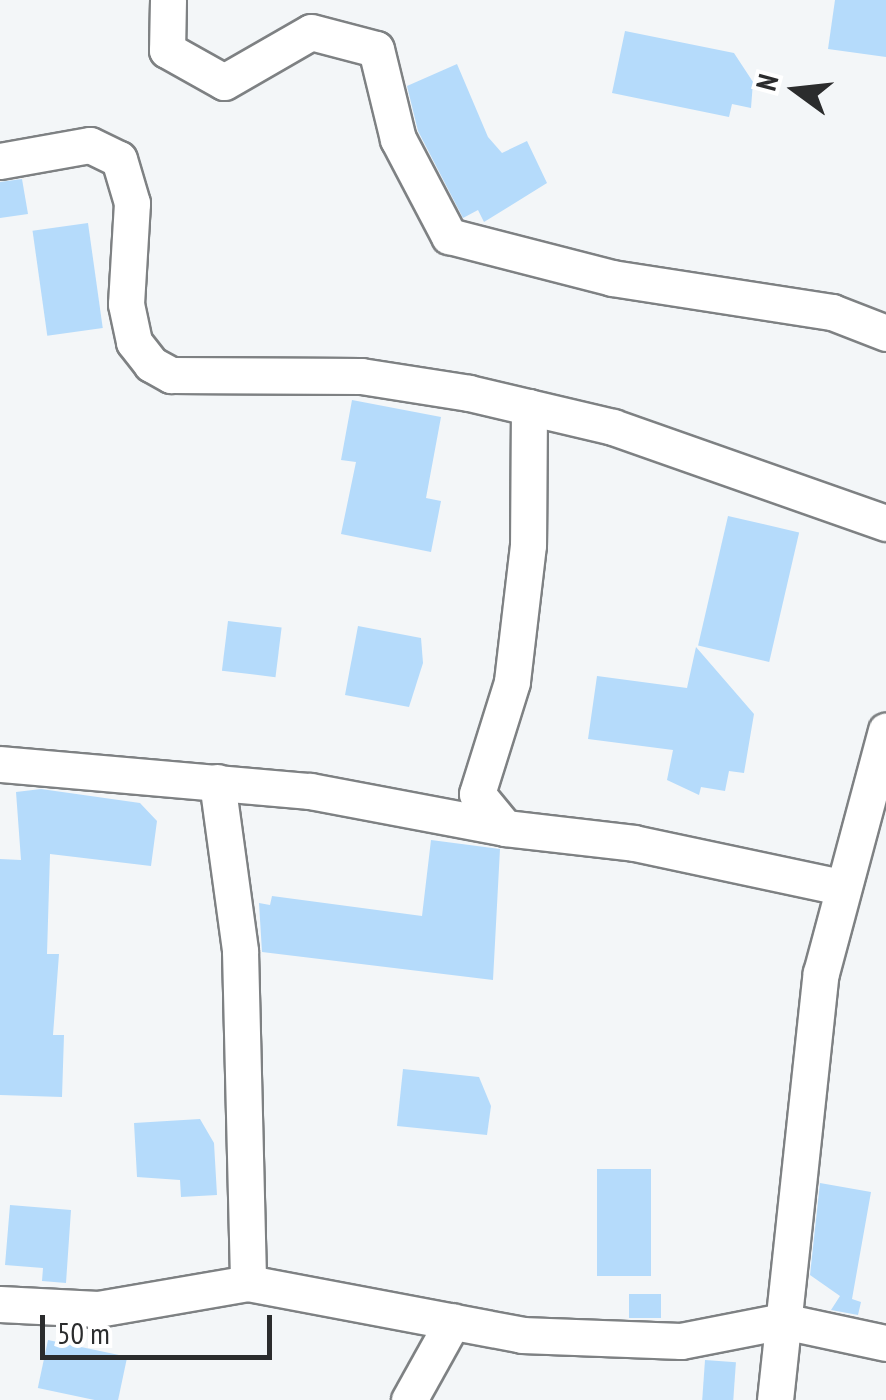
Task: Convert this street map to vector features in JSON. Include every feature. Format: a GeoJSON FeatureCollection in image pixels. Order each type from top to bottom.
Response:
{"type":"FeatureCollection","features":[{"type":"Feature","properties":{"kind":"street"},"geometry":{"type":"LineString","coordinates":[[168,0],[167,50],[224,82],[311,32],[376,49],[398,139],[449,236],[612,278],[832,312],[886,333]]}},
{"type":"Feature","properties":{"kind":"street"},"geometry":{"type":"LineString","coordinates":[[0,161],[90,145],[119,159],[132,203],[126,304],[134,342],[150,364],[171,375],[361,376],[529,407],[766,476],[886,523]]}},
{"type":"Feature","properties":{"kind":"street"},"geometry":{"type":"LineString","coordinates":[[505,828],[477,794],[512,682],[528,545],[529,407]]}},
{"type":"Feature","properties":{"kind":"street"},"geometry":{"type":"LineString","coordinates":[[775,1400],[822,973],[841,887],[886,731]]}},
{"type":"Feature","properties":{"kind":"street"},"geometry":{"type":"LineString","coordinates":[[0,764],[218,782],[505,828],[634,843],[841,887]]}},
{"type":"Feature","properties":{"kind":"street"},"geometry":{"type":"LineString","coordinates":[[218,782],[240,951],[248,1283]]}},
{"type":"Feature","properties":{"kind":"street"},"geometry":{"type":"LineString","coordinates":[[0,1304],[98,1309],[248,1283],[522,1334],[682,1341],[783,1320],[886,1344]]}},
{"type":"Feature","properties":{"kind":"street"},"geometry":{"type":"LineString","coordinates":[[409,1400],[453,1322]]}},
{"type":"Feature","properties":{"kind":"building"},"geometry":{"type":"Polygon","coordinates":[[[835,0],[886,0],[886,57],[828,49],[835,0]]]}},
{"type":"Feature","properties":{"kind":"building"},"geometry":{"type":"Polygon","coordinates":[[[625,31],[734,53],[753,82],[751,108],[732,104],[729,117],[612,93],[625,31]]]}},
{"type":"Feature","properties":{"kind":"building"},"geometry":{"type":"Polygon","coordinates":[[[457,64],[488,137],[502,153],[527,141],[547,183],[484,222],[478,210],[463,218],[418,131],[407,86],[457,64]]]}},
{"type":"Feature","properties":{"kind":"building"},"geometry":{"type":"Polygon","coordinates":[[[22,179],[28,214],[0,218],[0,182],[22,179]]]}},
{"type":"Feature","properties":{"kind":"building"},"geometry":{"type":"Polygon","coordinates":[[[88,223],[103,328],[47,336],[33,231],[88,223]]]}},
{"type":"Feature","properties":{"kind":"building"},"geometry":{"type":"Polygon","coordinates":[[[352,400],[441,417],[426,498],[441,501],[431,552],[341,534],[356,462],[341,460],[352,400]]]}},
{"type":"Feature","properties":{"kind":"building"},"geometry":{"type":"Polygon","coordinates":[[[728,516],[799,532],[769,662],[698,646],[728,516]]]}},
{"type":"Feature","properties":{"kind":"building"},"geometry":{"type":"Polygon","coordinates":[[[228,621],[282,628],[276,677],[222,671],[228,621]]]}},
{"type":"Feature","properties":{"kind":"building"},"geometry":{"type":"Polygon","coordinates":[[[358,626],[421,638],[423,663],[409,707],[345,695],[358,626]]]}},
{"type":"Feature","properties":{"kind":"building"},"geometry":{"type":"Polygon","coordinates":[[[696,647],[754,714],[744,773],[729,771],[725,791],[701,787],[699,795],[667,780],[673,750],[588,739],[597,676],[687,688],[696,647]]]}},
{"type":"Feature","properties":{"kind":"building"},"geometry":{"type":"Polygon","coordinates":[[[41,789],[140,803],[157,821],[151,866],[50,854],[47,954],[59,954],[53,1035],[64,1035],[62,1097],[0,1095],[0,859],[21,860],[16,792],[41,789]]]}},
{"type":"Feature","properties":{"kind":"building"},"geometry":{"type":"Polygon","coordinates":[[[431,840],[500,849],[493,980],[262,952],[259,903],[270,905],[272,896],[422,916],[431,840]]]}},
{"type":"Feature","properties":{"kind":"building"},"geometry":{"type":"Polygon","coordinates":[[[403,1069],[479,1077],[491,1106],[487,1135],[397,1126],[403,1069]]]}},
{"type":"Feature","properties":{"kind":"building"},"geometry":{"type":"Polygon","coordinates":[[[200,1119],[214,1143],[217,1195],[181,1197],[180,1180],[137,1177],[134,1123],[200,1119]]]}},
{"type":"Feature","properties":{"kind":"building"},"geometry":{"type":"Polygon","coordinates":[[[597,1169],[651,1169],[651,1276],[597,1276],[597,1169]]]}},
{"type":"Feature","properties":{"kind":"building"},"geometry":{"type":"Polygon","coordinates":[[[820,1183],[871,1192],[852,1299],[861,1302],[858,1315],[831,1310],[840,1296],[810,1275],[820,1183]]]}},
{"type":"Feature","properties":{"kind":"building"},"geometry":{"type":"Polygon","coordinates":[[[10,1205],[71,1210],[66,1283],[42,1281],[43,1268],[5,1265],[10,1205]]]}},
{"type":"Feature","properties":{"kind":"building"},"geometry":{"type":"Polygon","coordinates":[[[629,1294],[661,1294],[661,1318],[629,1318],[629,1294]]]}},
{"type":"Feature","properties":{"kind":"building"},"geometry":{"type":"Polygon","coordinates":[[[48,1340],[127,1357],[118,1400],[95,1400],[38,1388],[48,1340]]]}},
{"type":"Feature","properties":{"kind":"building"},"geometry":{"type":"Polygon","coordinates":[[[705,1360],[736,1362],[733,1400],[702,1400],[705,1360]]]}}]}
